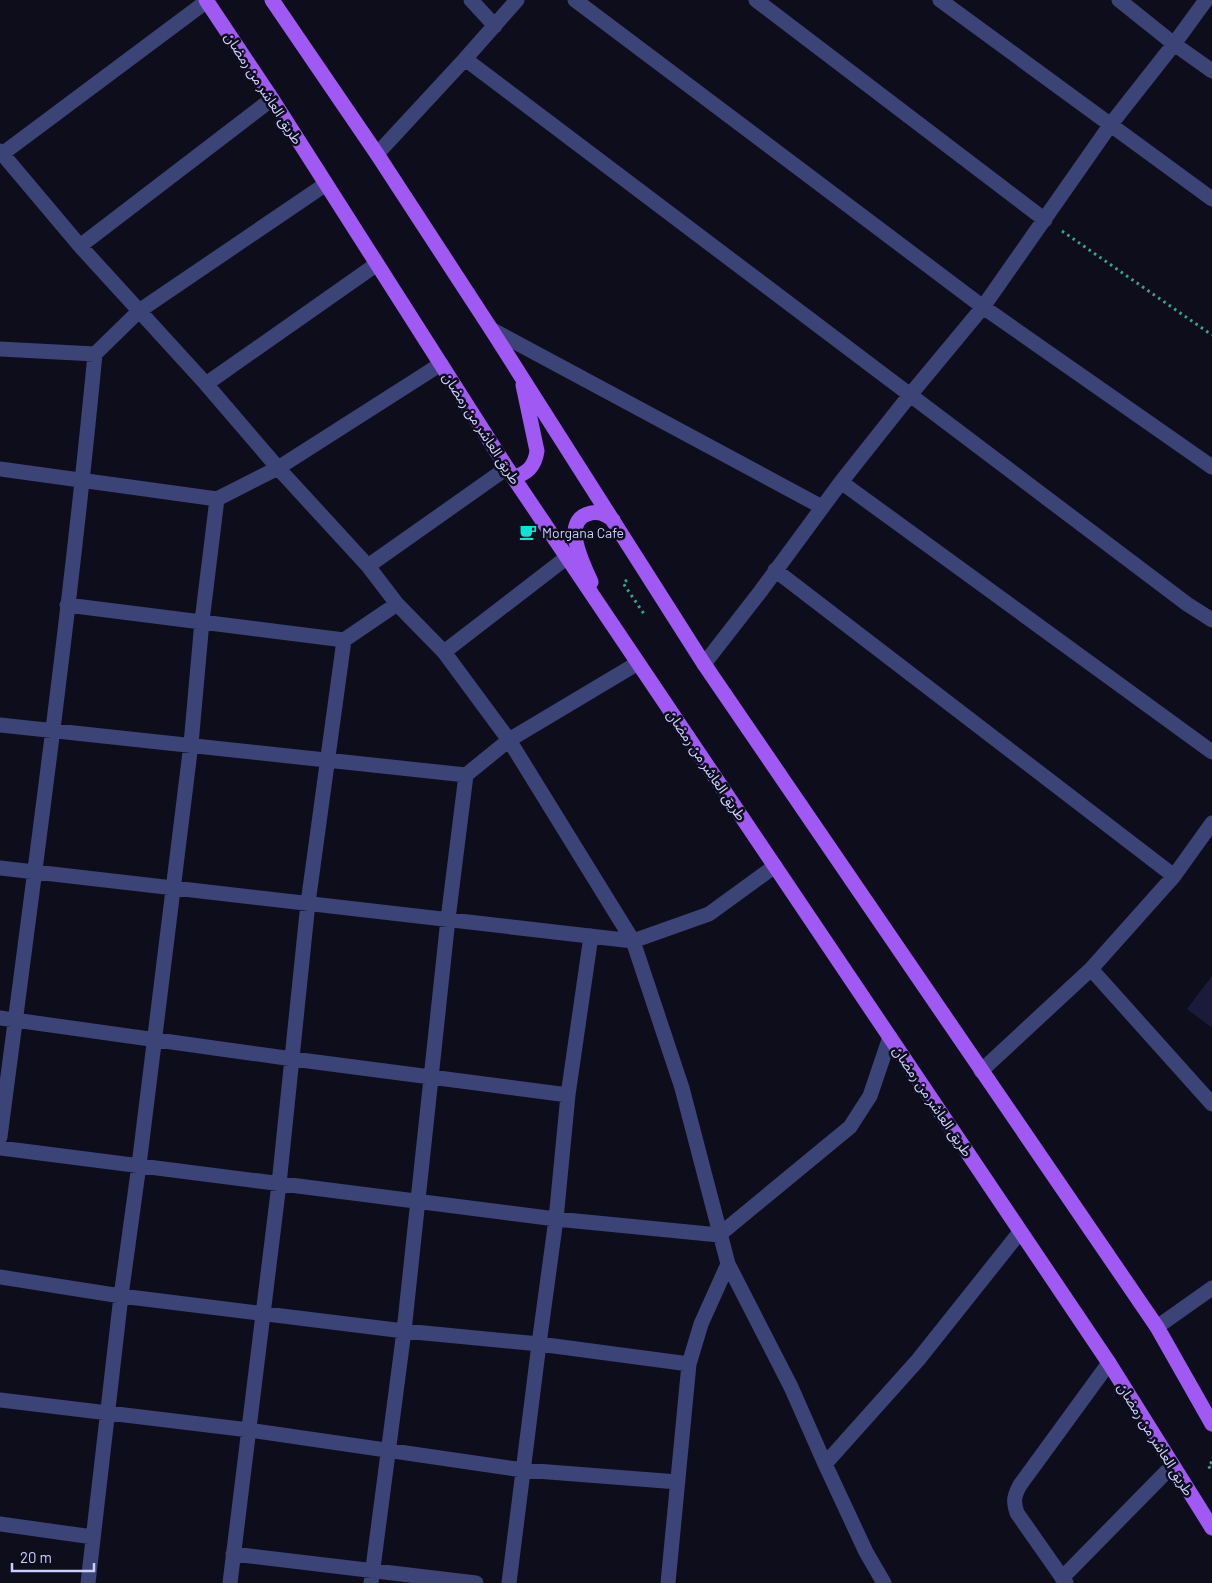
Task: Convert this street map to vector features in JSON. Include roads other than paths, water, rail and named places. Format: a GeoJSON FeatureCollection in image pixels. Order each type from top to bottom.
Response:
{"type":"FeatureCollection","features":[{"type":"Feature","properties":{"kind":"main road"},"geometry":{"type":"LineString","coordinates":[[272,0],[377,154],[521,375],[704,664],[1157,1327],[1212,1424]]}},
{"type":"Feature","properties":{"kind":"main road","name":"طريق العاشر من رمضان"},"geometry":{"type":"LineString","coordinates":[[207,1],[272,99],[566,558],[600,605],[1109,1363],[1212,1528]]}},
{"type":"Feature","properties":{"kind":"main road"},"geometry":{"type":"LineString","coordinates":[[510,472],[521,475],[533,466],[537,450],[521,375]]}},
{"type":"Feature","properties":{"kind":"main road"},"geometry":{"type":"LineString","coordinates":[[600,605],[574,535],[579,521],[592,513],[606,515],[617,526]]}},
{"type":"Feature","properties":{"kind":"street"},"geometry":{"type":"LineString","coordinates":[[471,0],[495,26]]}},
{"type":"Feature","properties":{"kind":"street"},"geometry":{"type":"LineString","coordinates":[[377,154],[517,0]]}},
{"type":"Feature","properties":{"kind":"street"},"geometry":{"type":"LineString","coordinates":[[575,0],[983,307],[1212,467]]}},
{"type":"Feature","properties":{"kind":"street"},"geometry":{"type":"LineString","coordinates":[[756,0],[1045,220]]}},
{"type":"Feature","properties":{"kind":"street"},"geometry":{"type":"LineString","coordinates":[[940,0],[1212,198]]}},
{"type":"Feature","properties":{"kind":"street"},"geometry":{"type":"LineString","coordinates":[[1119,0],[1174,44],[1212,71]]}},
{"type":"Feature","properties":{"kind":"street"},"geometry":{"type":"LineString","coordinates":[[704,664],[841,482],[910,394],[983,307],[1110,124],[1174,44],[1206,0]]}},
{"type":"Feature","properties":{"kind":"street"},"geometry":{"type":"LineString","coordinates":[[207,1],[1,153],[80,246],[368,566],[397,604],[444,652],[508,740],[633,941],[682,1088],[728,1264],[791,1387],[866,1552],[884,1583]]}},
{"type":"Feature","properties":{"kind":"street"},"geometry":{"type":"LineString","coordinates":[[465,59],[1187,604],[1212,620]]}},
{"type":"Feature","properties":{"kind":"street"},"geometry":{"type":"LineString","coordinates":[[80,246],[272,99]]}},
{"type":"Feature","properties":{"kind":"street"},"geometry":{"type":"LineString","coordinates":[[0,1137],[53,731],[83,479],[95,354],[139,311],[326,184]]}},
{"type":"Feature","properties":{"kind":"street"},"geometry":{"type":"LineString","coordinates":[[206,384],[377,264]]}},
{"type":"Feature","properties":{"kind":"street"},"geometry":{"type":"LineString","coordinates":[[491,329],[822,508]]}},
{"type":"Feature","properties":{"kind":"street"},"geometry":{"type":"LineString","coordinates":[[0,349],[95,354]]}},
{"type":"Feature","properties":{"kind":"street"},"geometry":{"type":"LineString","coordinates":[[0,469],[217,499],[278,468],[441,364]]}},
{"type":"Feature","properties":{"kind":"street"},"geometry":{"type":"LineString","coordinates":[[368,566],[510,472]]}},
{"type":"Feature","properties":{"kind":"street"},"geometry":{"type":"LineString","coordinates":[[841,482],[1212,752]]}},
{"type":"Feature","properties":{"kind":"street"},"geometry":{"type":"LineString","coordinates":[[88,1583],[121,1296],[191,744],[202,621],[217,499]]}},
{"type":"Feature","properties":{"kind":"street"},"geometry":{"type":"LineString","coordinates":[[444,652],[566,558]]}},
{"type":"Feature","properties":{"kind":"street"},"geometry":{"type":"LineString","coordinates":[[775,570],[1174,876]]}},
{"type":"Feature","properties":{"kind":"street"},"geometry":{"type":"LineString","coordinates":[[67,605],[344,640],[397,604]]}},
{"type":"Feature","properties":{"kind":"street"},"geometry":{"type":"LineString","coordinates":[[230,1583],[280,1184],[308,903],[344,640]]}},
{"type":"Feature","properties":{"kind":"street"},"geometry":{"type":"LineString","coordinates":[[371,1577],[404,1331],[448,919],[466,775],[508,740],[638,663]]}},
{"type":"Feature","properties":{"kind":"street"},"geometry":{"type":"LineString","coordinates":[[0,725],[466,775]]}},
{"type":"Feature","properties":{"kind":"street"},"geometry":{"type":"LineString","coordinates":[[981,1071],[1091,969],[1174,876],[1212,823]]}},
{"type":"Feature","properties":{"kind":"street"},"geometry":{"type":"LineString","coordinates":[[0,868],[633,941],[709,914],[775,866]]}},
{"type":"Feature","properties":{"kind":"street"},"geometry":{"type":"LineString","coordinates":[[509,1583],[538,1344],[556,1218],[568,1095],[591,936]]}},
{"type":"Feature","properties":{"kind":"street"},"geometry":{"type":"LineString","coordinates":[[1091,969],[1212,1104]]}},
{"type":"Feature","properties":{"kind":"street"},"geometry":{"type":"LineString","coordinates":[[0,1018],[568,1095]]}},
{"type":"Feature","properties":{"kind":"street"},"geometry":{"type":"LineString","coordinates":[[0,1148],[556,1218],[720,1235],[850,1126],[870,1096],[890,1037]]}},
{"type":"Feature","properties":{"kind":"street"},"geometry":{"type":"LineString","coordinates":[[825,1464],[918,1360],[1020,1232]]}},
{"type":"Feature","properties":{"kind":"street"},"geometry":{"type":"LineString","coordinates":[[668,1583],[689,1364],[700,1324],[728,1264]]}},
{"type":"Feature","properties":{"kind":"street"},"geometry":{"type":"LineString","coordinates":[[0,1277],[121,1296],[404,1331],[538,1344],[689,1364]]}},
{"type":"Feature","properties":{"kind":"street"},"geometry":{"type":"LineString","coordinates":[[1157,1327],[1212,1288]]}},
{"type":"Feature","properties":{"kind":"street"},"geometry":{"type":"LineString","coordinates":[[1109,1363],[1015,1495],[1014,1502],[1017,1513],[1064,1581],[1173,1465]]}},
{"type":"Feature","properties":{"kind":"street"},"geometry":{"type":"LineString","coordinates":[[0,1400],[249,1430],[523,1470],[678,1482]]}},
{"type":"Feature","properties":{"kind":"street"},"geometry":{"type":"LineString","coordinates":[[0,1524],[93,1537]]}},
{"type":"Feature","properties":{"kind":"street"},"geometry":{"type":"LineString","coordinates":[[233,1554],[371,1577],[476,1583]]}},
{"type":"Feature","properties":{"kind":"place","name":"Morgana Cafe"},"geometry":{"type":"Point","coordinates":[528,532]}}]}
